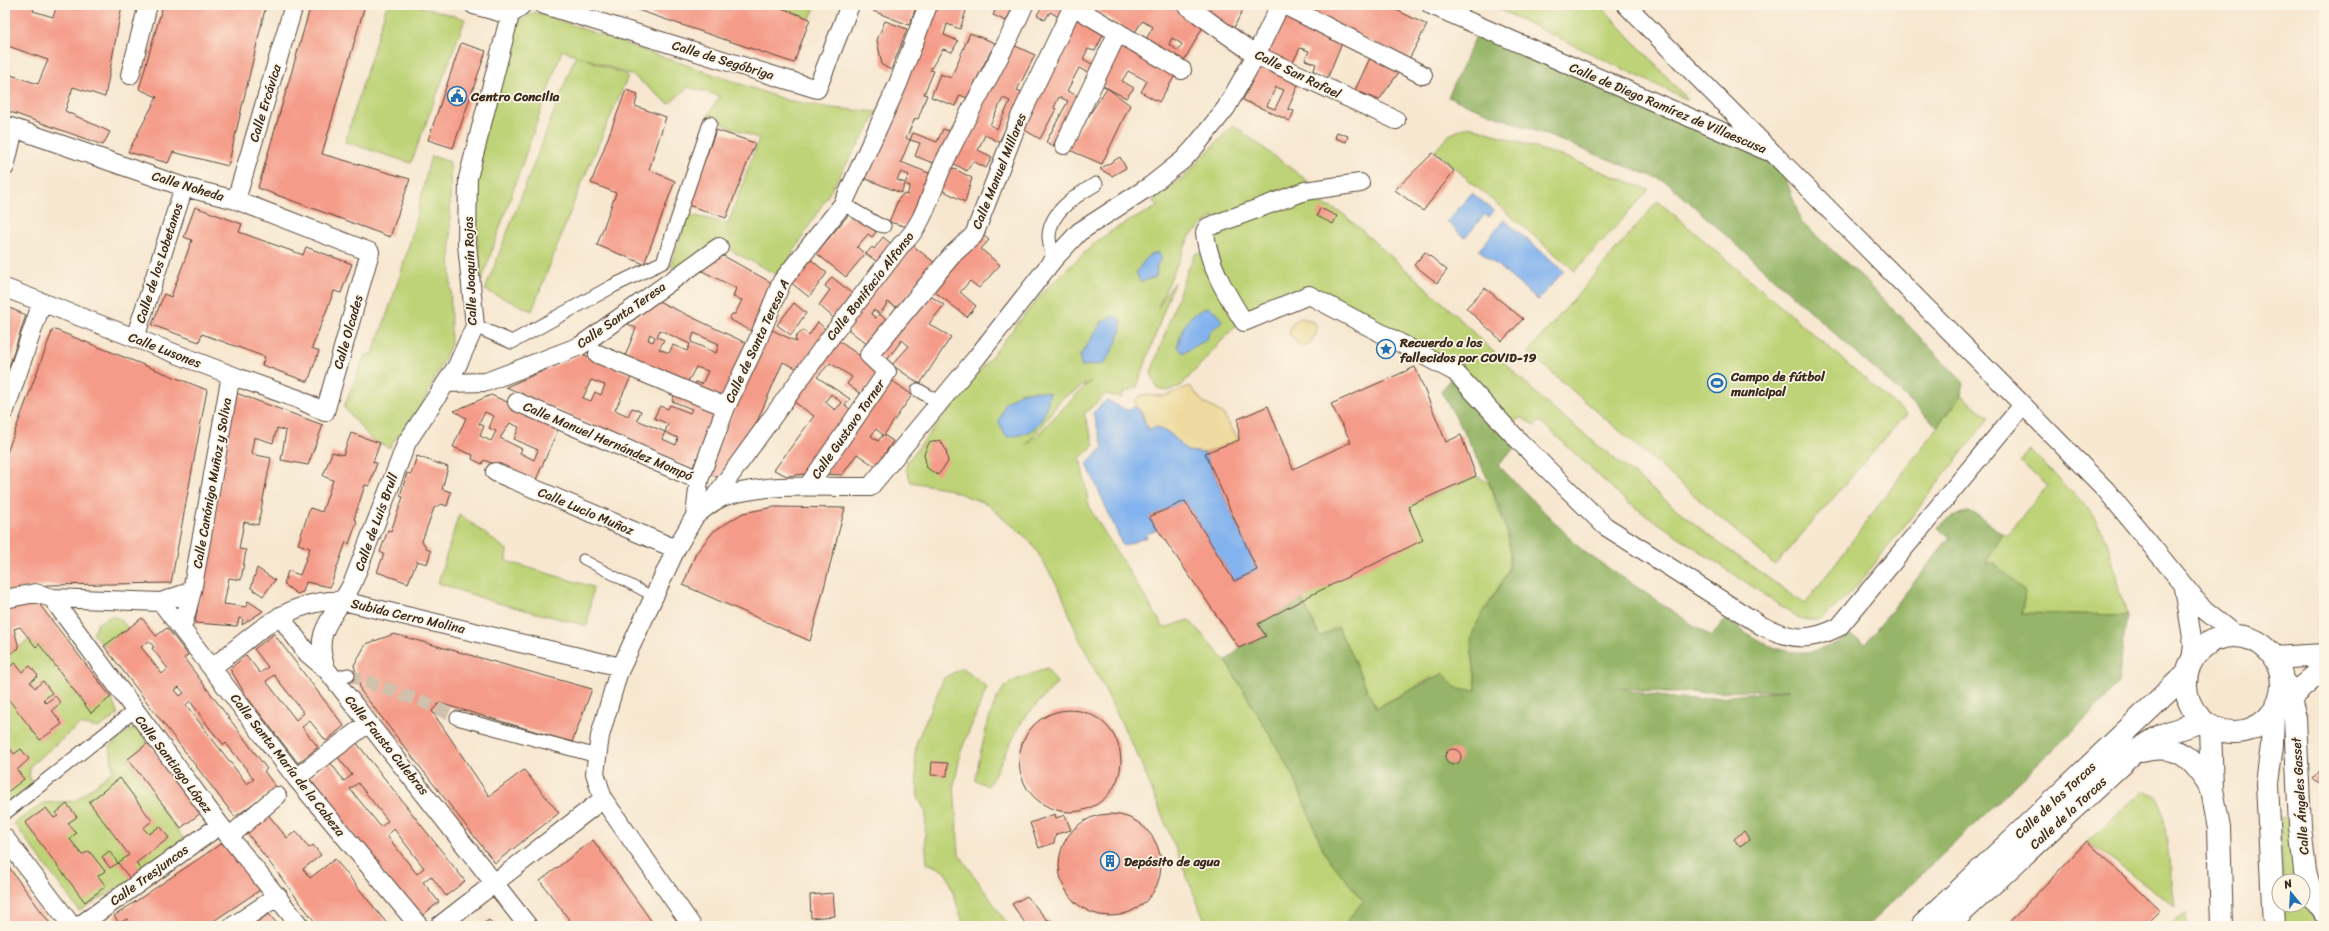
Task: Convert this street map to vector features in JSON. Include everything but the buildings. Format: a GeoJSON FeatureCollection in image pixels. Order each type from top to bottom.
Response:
{"type":"FeatureCollection","features":[{"type":"Feature","properties":{"kind":"street"},"geometry":{"type":"LineString","coordinates":[[130,75],[148,5]]}},
{"type":"Feature","properties":{"kind":"street","name":"Calle Ercávica"},"geometry":{"type":"LineString","coordinates":[[236,200],[294,5]]}},
{"type":"Feature","properties":{"kind":"street"},"geometry":{"type":"LineString","coordinates":[[474,5],[516,10]]}},
{"type":"Feature","properties":{"kind":"street","name":"Calle de Segóbriga"},"geometry":{"type":"LineString","coordinates":[[544,5],[817,88],[850,5]]}},
{"type":"Feature","properties":{"kind":"street","name":"Calle de Santa Teresa A"},"geometry":{"type":"LineString","coordinates":[[692,926],[603,799],[595,773],[600,736],[621,667],[676,549],[702,511],[699,480],[726,407],[757,342],[782,281],[843,204],[898,84],[928,5]]}},
{"type":"Feature","properties":{"kind":"street","name":"Calle Bonifacio Alfonso"},"geometry":{"type":"LineString","coordinates":[[702,511],[829,339],[901,245],[913,232],[943,165],[1024,5]]}},
{"type":"Feature","properties":{"kind":"street"},"geometry":{"type":"LineString","coordinates":[[1072,5],[1182,70]]}},
{"type":"Feature","properties":{"kind":"street","name":"Calle Manuel Millares"},"geometry":{"type":"LineString","coordinates":[[887,372],[869,355],[953,254],[974,235],[1020,117],[1072,5]]}},
{"type":"Feature","properties":{"kind":"street","name":"Calle San Rafael"},"geometry":{"type":"LineString","coordinates":[[1186,5],[1256,55],[1396,120]]}},
{"type":"Feature","properties":{"kind":"street"},"geometry":{"type":"LineString","coordinates":[[702,511],[728,495],[808,486],[870,487],[940,403],[1053,260],[1085,228],[1150,186],[1183,160],[1226,108],[1256,55],[1280,5]]}},
{"type":"Feature","properties":{"kind":"street"},"geometry":{"type":"LineString","coordinates":[[1284,5],[1423,76]]}},
{"type":"Feature","properties":{"kind":"street","name":"Calle de Diego Ramírez de Villaescusa"},"geometry":{"type":"LineString","coordinates":[[1431,5],[1777,155]]}},
{"type":"Feature","properties":{"kind":"street","name":"Calle de Diego Ramírez de Villaescusa"},"geometry":{"type":"LineString","coordinates":[[1626,5],[1777,155]]}},
{"type":"Feature","properties":{"kind":"street","name":"Calle Joaquín Rojas"},"geometry":{"type":"LineString","coordinates":[[407,442],[447,383],[464,354],[475,326],[466,244],[468,178],[516,10]]}},
{"type":"Feature","properties":{"kind":"street"},"geometry":{"type":"LineString","coordinates":[[1064,145],[1118,32]]}},
{"type":"Feature","properties":{"kind":"street"},"geometry":{"type":"LineString","coordinates":[[475,326],[512,342],[613,286],[663,262],[710,123]]}},
{"type":"Feature","properties":{"kind":"street"},"geometry":{"type":"LineString","coordinates":[[5,167],[10,127]]}},
{"type":"Feature","properties":{"kind":"street","name":"Calle Noheda"},"geometry":{"type":"LineString","coordinates":[[10,127],[184,186],[236,200],[370,252]]}},
{"type":"Feature","properties":{"kind":"street"},"geometry":{"type":"LineString","coordinates":[[1777,155],[2106,490],[2204,610],[2238,636],[2262,646],[2278,668],[2280,697],[2273,712],[2272,744],[2267,783],[2274,926]]}},
{"type":"Feature","properties":{"kind":"street"},"geometry":{"type":"LineString","coordinates":[[1360,183],[1305,191],[1208,227],[1205,232],[1206,243],[1223,287],[1244,322],[1309,295],[1455,372],[1520,442],[1605,526],[1762,626],[1782,635],[1808,638],[1822,636],[1839,626],[2023,405]]}},
{"type":"Feature","properties":{"kind":"street"},"geometry":{"type":"LineString","coordinates":[[1053,260],[1049,235],[1056,218],[1072,198],[1096,184]]}},
{"type":"Feature","properties":{"kind":"street","name":"Calle de los Lobetanos"},"geometry":{"type":"LineString","coordinates":[[135,338],[184,186]]}},
{"type":"Feature","properties":{"kind":"street"},"geometry":{"type":"LineString","coordinates":[[843,204],[879,225],[884,226]]}},
{"type":"Feature","properties":{"kind":"street","name":"Calle Santa Teresa"},"geometry":{"type":"LineString","coordinates":[[447,383],[486,382],[580,346],[719,247]]}},
{"type":"Feature","properties":{"kind":"street","name":"Calle Olcades"},"geometry":{"type":"LineString","coordinates":[[325,412],[370,252]]}},
{"type":"Feature","properties":{"kind":"street","name":"Calle Lusones"},"geometry":{"type":"LineString","coordinates":[[5,288],[231,375],[298,399],[325,412]]}},
{"type":"Feature","properties":{"kind":"street"},"geometry":{"type":"LineString","coordinates":[[5,410],[42,302]]}},
{"type":"Feature","properties":{"kind":"street"},"geometry":{"type":"LineString","coordinates":[[598,354],[726,407]]}},
{"type":"Feature","properties":{"kind":"street","name":"Calle Gustavo Torner"},"geometry":{"type":"LineString","coordinates":[[808,486],[887,372]]}},
{"type":"Feature","properties":{"kind":"street","name":"Calle Canónigo Muñoz y Soliva"},"geometry":{"type":"LineString","coordinates":[[182,628],[192,591],[231,375]]}},
{"type":"Feature","properties":{"kind":"street"},"geometry":{"type":"LineString","coordinates":[[918,390],[940,403]]}},
{"type":"Feature","properties":{"kind":"street","name":"Calle Manuel Hernández Mompó"},"geometry":{"type":"LineString","coordinates":[[517,402],[699,480]]}},
{"type":"Feature","properties":{"kind":"street","name":"Calle de Luis Brull"},"geometry":{"type":"LineString","coordinates":[[343,601],[356,575],[407,442]]}},
{"type":"Feature","properties":{"kind":"street","name":"Calle Lucio Muñoz"},"geometry":{"type":"LineString","coordinates":[[495,472],[676,549]]}},
{"type":"Feature","properties":{"kind":"street"},"geometry":{"type":"LineString","coordinates":[[2184,587],[2193,644],[2186,688],[2189,703],[2206,724],[2219,730],[2239,732],[2258,726],[2324,668]]}},
{"type":"Feature","properties":{"kind":"street"},"geometry":{"type":"LineString","coordinates":[[5,599],[35,593],[52,598],[161,602],[192,591]]}},
{"type":"Feature","properties":{"kind":"street","name":"Calle Santiago López"},"geometry":{"type":"LineString","coordinates":[[52,598],[134,711],[225,831],[278,896],[300,926]]}},
{"type":"Feature","properties":{"kind":"street","name":"Subida Cerro Molina"},"geometry":{"type":"LineString","coordinates":[[212,668],[280,616],[301,605],[316,602],[343,601],[621,667]]}},
{"type":"Feature","properties":{"kind":"street","name":"Calle Fausto Culebras"},"geometry":{"type":"LineString","coordinates":[[343,601],[328,620],[323,634],[320,653],[368,723],[528,926]]}},
{"type":"Feature","properties":{"kind":"street","name":"Calle Santa María de la Cabeza"},"geometry":{"type":"LineString","coordinates":[[161,602],[296,778],[419,926]]}},
{"type":"Feature","properties":{"kind":"street"},"geometry":{"type":"LineString","coordinates":[[280,616],[307,653],[336,675]]}},
{"type":"Feature","properties":{"kind":"street"},"geometry":{"type":"LineString","coordinates":[[2189,667],[2203,647],[2220,638],[2238,636]]}},
{"type":"Feature","properties":{"kind":"street"},"geometry":{"type":"LineString","coordinates":[[2278,668],[2324,655]]}},
{"type":"Feature","properties":{"kind":"street","name":"Calle de las Torcas"},"geometry":{"type":"LineString","coordinates":[[1922,926],[2189,667]]}},
{"type":"Feature","properties":{"kind":"street","name":"Calle Ángeles Gasset"},"geometry":{"type":"LineString","coordinates":[[2278,668],[2291,697],[2295,718],[2300,826],[2305,872],[2312,895],[2324,912]]}},
{"type":"Feature","properties":{"kind":"street"},"geometry":{"type":"LineString","coordinates":[[5,813],[134,711]]}},
{"type":"Feature","properties":{"kind":"street"},"geometry":{"type":"LineString","coordinates":[[457,718],[597,756]]}},
{"type":"Feature","properties":{"kind":"street"},"geometry":{"type":"LineString","coordinates":[[296,778],[368,723]]}},
{"type":"Feature","properties":{"kind":"street"},"geometry":{"type":"LineString","coordinates":[[2206,724],[2212,789],[2219,828],[2222,926]]}},
{"type":"Feature","properties":{"kind":"street","name":"Calle de la Torcas"},"geometry":{"type":"LineString","coordinates":[[1948,926],[2113,770],[2133,753],[2162,735],[2206,724]]}},
{"type":"Feature","properties":{"kind":"street"},"geometry":{"type":"LineString","coordinates":[[2133,753],[2154,748],[2176,751],[2199,768],[2212,789]]}},
{"type":"Feature","properties":{"kind":"street","name":"Calle Tresjuncos"},"geometry":{"type":"LineString","coordinates":[[78,926],[277,796]]}},
{"type":"Feature","properties":{"kind":"street"},"geometry":{"type":"LineString","coordinates":[[439,926],[494,881],[603,799]]}},
{"type":"Feature","properties":{"kind":"street"},"geometry":{"type":"LineString","coordinates":[[5,838],[72,926]]}},
{"type":"Feature","properties":{"kind":"street"},"geometry":{"type":"LineString","coordinates":[[233,926],[278,896]]}},
{"type":"Feature","properties":{"kind":"lane"},"geometry":{"type":"LineString","coordinates":[[584,559],[654,597]]}},
{"type":"Feature","properties":{"kind":"green space"},"geometry":{"type":"Polygon","coordinates":[[[387,5],[416,5],[465,19],[411,163],[345,142],[387,5]]]}},
{"type":"Feature","properties":{"kind":"green space"},"geometry":{"type":"Polygon","coordinates":[[[774,5],[816,5],[810,19],[774,5]]]}},
{"type":"Feature","properties":{"kind":"green space"},"geometry":{"type":"Polygon","coordinates":[[[1490,5],[1600,5],[1688,100],[1490,5]]]}},
{"type":"Feature","properties":{"kind":"green space"},"geometry":{"type":"Polygon","coordinates":[[[535,12],[786,100],[831,108],[878,112],[779,276],[715,242],[683,267],[670,267],[688,214],[728,224],[759,139],[707,117],[720,96],[688,87],[669,104],[634,76],[579,56],[628,76],[578,192],[532,311],[485,290],[576,55],[562,50],[481,282],[472,178],[513,22],[535,12]]]}},
{"type":"Feature","properties":{"kind":"green space"},"geometry":{"type":"Polygon","coordinates":[[[1480,27],[1777,155],[1802,223],[1861,276],[1964,383],[1961,395],[1937,426],[1667,182],[1448,97],[1480,27]]]}},
{"type":"Feature","properties":{"kind":"green space"},"geometry":{"type":"Polygon","coordinates":[[[1233,125],[1309,182],[1314,200],[1342,213],[1439,299],[1547,404],[1712,538],[1805,604],[1961,395],[1989,418],[1854,590],[1821,620],[1802,620],[1627,502],[1540,421],[1535,426],[1521,417],[1510,425],[1455,372],[1309,295],[1244,322],[1206,243],[1214,216],[1190,236],[1158,307],[1174,282],[1137,387],[1123,393],[1122,398],[1106,394],[1084,414],[1094,445],[1080,458],[1090,509],[1164,628],[1189,620],[1226,661],[1293,775],[1325,854],[1363,901],[1343,926],[1207,926],[1138,756],[1078,636],[1061,592],[1038,553],[1028,539],[987,504],[945,488],[911,482],[906,469],[907,462],[1043,292],[1097,241],[1116,228],[1159,206],[1152,201],[1184,177],[1233,125]],[[1091,381],[1061,399],[1026,446],[1091,381]]]}},
{"type":"Feature","properties":{"kind":"green space"},"geometry":{"type":"Polygon","coordinates":[[[1469,126],[1570,159],[1649,190],[1575,271],[1435,151],[1449,135],[1469,126]]]}},
{"type":"Feature","properties":{"kind":"green space"},"geometry":{"type":"Polygon","coordinates":[[[431,156],[450,162],[451,345],[423,403],[389,448],[371,439],[344,407],[365,355],[372,355],[387,314],[416,221],[431,156]]]}},
{"type":"Feature","properties":{"kind":"green space","name":"Campo de fútbol municipal"},"geometry":{"type":"Polygon","coordinates":[[[1658,201],[1906,414],[1775,565],[1528,352],[1658,201]]]}},
{"type":"Feature","properties":{"kind":"green space"},"geometry":{"type":"Polygon","coordinates":[[[1196,253],[1205,254],[1236,325],[1181,386],[1168,391],[1157,388],[1151,373],[1186,274],[1196,253]]]}},
{"type":"Feature","properties":{"kind":"green space"},"geometry":{"type":"Polygon","coordinates":[[[1455,372],[1520,442],[1498,465],[1583,551],[1711,637],[1725,619],[1757,639],[1785,651],[1800,652],[1815,650],[1832,645],[1851,635],[1865,644],[1950,537],[1937,527],[1957,515],[1971,512],[1983,519],[2002,534],[1986,564],[1993,563],[2025,591],[2022,613],[2127,615],[2118,683],[2095,710],[1867,926],[1343,926],[1363,901],[1325,854],[1293,775],[1226,661],[1239,648],[1266,636],[1258,624],[1302,600],[1320,637],[1338,627],[1376,708],[1444,673],[1451,683],[1457,688],[1476,690],[1471,641],[1477,624],[1508,571],[1510,553],[1507,531],[1499,506],[1488,480],[1476,454],[1441,392],[1455,372]],[[1618,687],[1638,693],[1687,700],[1789,690],[1665,693],[1618,687]]]}},
{"type":"Feature","properties":{"kind":"green space"},"geometry":{"type":"Polygon","coordinates":[[[2030,450],[2091,511],[2107,541],[2127,615],[2022,613],[2025,591],[1993,563],[1985,564],[2002,534],[2006,537],[2048,485],[2020,462],[2030,450]]]}},
{"type":"Feature","properties":{"kind":"green space"},"geometry":{"type":"Polygon","coordinates":[[[1476,476],[1489,483],[1508,536],[1510,550],[1508,571],[1480,619],[1473,656],[1476,690],[1461,691],[1452,685],[1431,678],[1376,708],[1338,627],[1320,637],[1302,600],[1408,506],[1476,476]]]}},
{"type":"Feature","properties":{"kind":"green space"},"geometry":{"type":"Polygon","coordinates":[[[459,514],[507,550],[506,561],[593,587],[587,626],[494,602],[438,583],[459,514]]]}},
{"type":"Feature","properties":{"kind":"green space"},"geometry":{"type":"Polygon","coordinates":[[[112,616],[121,620],[128,628],[104,646],[93,634],[98,623],[112,616]]]}},
{"type":"Feature","properties":{"kind":"green space"},"geometry":{"type":"Polygon","coordinates":[[[30,639],[36,647],[39,644],[91,712],[111,697],[118,715],[98,728],[80,724],[31,765],[29,776],[34,784],[5,808],[5,657],[30,639]]]}},
{"type":"Feature","properties":{"kind":"green space"},"geometry":{"type":"Polygon","coordinates":[[[962,668],[987,687],[961,751],[954,786],[959,854],[1009,926],[964,926],[946,871],[927,863],[925,837],[926,813],[918,797],[915,756],[917,741],[944,678],[962,668]]]}},
{"type":"Feature","properties":{"kind":"green space"},"geometry":{"type":"Polygon","coordinates":[[[1047,668],[1057,683],[1024,718],[988,786],[975,780],[990,716],[1001,692],[1011,682],[1047,668]]]}},
{"type":"Feature","properties":{"kind":"green space"},"geometry":{"type":"Polygon","coordinates":[[[136,726],[148,743],[128,759],[185,841],[131,880],[79,911],[14,823],[44,803],[75,801],[113,771],[110,746],[136,726]]]}},
{"type":"Feature","properties":{"kind":"green space"},"geometry":{"type":"Polygon","coordinates":[[[2143,791],[2159,798],[2163,813],[2175,906],[2087,841],[2143,791]]]}},
{"type":"Feature","properties":{"kind":"green space"},"geometry":{"type":"Polygon","coordinates":[[[2292,817],[2295,873],[2283,873],[2280,818],[2292,817]]]}},
{"type":"Feature","properties":{"kind":"green space"},"geometry":{"type":"Polygon","coordinates":[[[2186,912],[2186,926],[2169,926],[2176,918],[2186,912]]]}},
{"type":"Feature","properties":{"kind":"green space"},"geometry":{"type":"Polygon","coordinates":[[[2284,913],[2310,913],[2319,926],[2285,926],[2284,913]]]}},
{"type":"Feature","properties":{"kind":"sand"},"geometry":{"type":"Polygon","coordinates":[[[1301,318],[1313,322],[1317,328],[1315,336],[1308,346],[1300,346],[1289,333],[1293,322],[1301,318]]]}},
{"type":"Feature","properties":{"kind":"sand"},"geometry":{"type":"Polygon","coordinates":[[[1190,386],[1202,401],[1223,414],[1239,440],[1205,453],[1187,451],[1171,434],[1151,430],[1146,426],[1142,412],[1136,407],[1135,400],[1141,395],[1165,396],[1190,386]]]}},
{"type":"Feature","properties":{"kind":"water"},"geometry":{"type":"Polygon","coordinates":[[[1472,193],[1494,211],[1489,217],[1485,214],[1465,238],[1447,222],[1472,193]]]}},
{"type":"Feature","properties":{"kind":"water"},"geometry":{"type":"Polygon","coordinates":[[[1504,220],[1564,271],[1538,300],[1479,250],[1504,220]]]}},
{"type":"Feature","properties":{"kind":"water"},"geometry":{"type":"Polygon","coordinates":[[[1158,252],[1162,258],[1157,265],[1156,277],[1140,282],[1136,272],[1148,256],[1158,252]]]}},
{"type":"Feature","properties":{"kind":"water"},"geometry":{"type":"Polygon","coordinates":[[[1208,307],[1217,312],[1222,321],[1210,332],[1206,340],[1183,353],[1177,347],[1186,322],[1194,314],[1208,307]]]}},
{"type":"Feature","properties":{"kind":"water"},"geometry":{"type":"Polygon","coordinates":[[[1114,315],[1122,322],[1120,334],[1104,364],[1081,366],[1080,356],[1102,322],[1114,315]]]}},
{"type":"Feature","properties":{"kind":"water"},"geometry":{"type":"Polygon","coordinates":[[[1039,391],[1050,393],[1042,419],[1032,430],[1017,436],[1006,437],[999,422],[1005,403],[1022,392],[1039,391]]]}},
{"type":"Feature","properties":{"kind":"water"},"geometry":{"type":"Polygon","coordinates":[[[1107,400],[1126,410],[1136,407],[1150,430],[1155,426],[1171,434],[1187,451],[1205,453],[1257,570],[1234,581],[1185,501],[1149,517],[1157,530],[1146,534],[1147,537],[1123,546],[1087,464],[1103,447],[1093,413],[1107,400]]]}},
{"type":"Feature","properties":{"kind":"tunnel"},"geometry":{"type":"LineString","coordinates":[[348,675],[424,702],[457,718]]}},
{"type":"Feature","properties":{"kind":"place","name":"Centro Concilia"},"geometry":{"type":"Point","coordinates":[457,96]}},
{"type":"Feature","properties":{"kind":"place","name":"Recuerdo a los fallecidos por COVID-19"},"geometry":{"type":"Point","coordinates":[1386,349]}},
{"type":"Feature","properties":{"kind":"place","name":"Campo de fútbol municipal"},"geometry":{"type":"Point","coordinates":[1717,383]}},
{"type":"Feature","properties":{"kind":"place","name":"Depósito de agua"},"geometry":{"type":"Point","coordinates":[1110,861]}}]}
